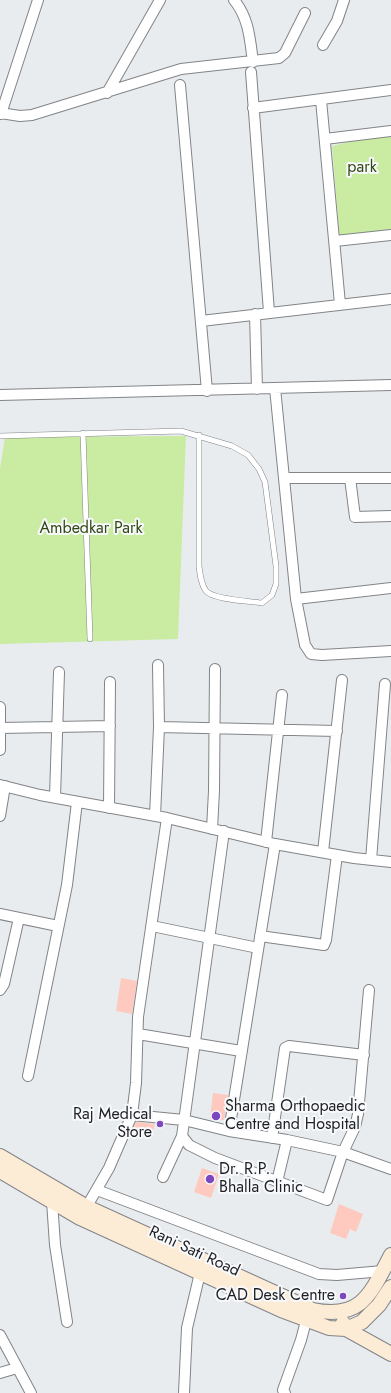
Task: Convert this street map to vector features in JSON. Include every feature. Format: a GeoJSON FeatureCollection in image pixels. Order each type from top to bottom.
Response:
{"type":"FeatureCollection","features":[{"type":"Feature","properties":{"kind":"street"},"geometry":{"type":"LineString","coordinates":[[38,0],[1,114],[32,115],[108,93],[181,69],[279,58],[285,53],[305,13]]}},
{"type":"Feature","properties":{"kind":"street"},"geometry":{"type":"LineString","coordinates":[[108,93],[160,0]]}},
{"type":"Feature","properties":{"kind":"street"},"geometry":{"type":"LineString","coordinates":[[234,0],[245,17],[249,31],[253,62]]}},
{"type":"Feature","properties":{"kind":"street"},"geometry":{"type":"LineString","coordinates":[[323,45],[337,21],[344,0]]}},
{"type":"Feature","properties":{"kind":"street"},"geometry":{"type":"LineString","coordinates":[[251,72],[269,312]]}},
{"type":"Feature","properties":{"kind":"street"},"geometry":{"type":"LineString","coordinates":[[180,85],[207,391]]}},
{"type":"Feature","properties":{"kind":"street"},"geometry":{"type":"LineString","coordinates":[[254,108],[391,90]]}},
{"type":"Feature","properties":{"kind":"street"},"geometry":{"type":"LineString","coordinates":[[321,100],[340,304]]}},
{"type":"Feature","properties":{"kind":"street"},"geometry":{"type":"LineString","coordinates":[[325,139],[391,131]]}},
{"type":"Feature","properties":{"kind":"street"},"geometry":{"type":"LineString","coordinates":[[335,241],[391,236]]}},
{"type":"Feature","properties":{"kind":"street"},"geometry":{"type":"LineString","coordinates":[[201,321],[391,299]]}},
{"type":"Feature","properties":{"kind":"street"},"geometry":{"type":"LineString","coordinates":[[255,314],[257,389]]}},
{"type":"Feature","properties":{"kind":"street"},"geometry":{"type":"LineString","coordinates":[[0,395],[207,391],[391,385]]}},
{"type":"Feature","properties":{"kind":"street"},"geometry":{"type":"LineString","coordinates":[[275,388],[296,599],[305,646],[311,654],[391,652]]}},
{"type":"Feature","properties":{"kind":"street"},"geometry":{"type":"LineString","coordinates":[[284,478],[391,478]]}},
{"type":"Feature","properties":{"kind":"street"},"geometry":{"type":"LineString","coordinates":[[350,478],[355,517],[391,516]]}},
{"type":"Feature","properties":{"kind":"street"},"geometry":{"type":"LineString","coordinates":[[296,599],[391,588]]}},
{"type":"Feature","properties":{"kind":"street"},"geometry":{"type":"LineString","coordinates":[[154,816],[159,727],[158,665]]}},
{"type":"Feature","properties":{"kind":"street"},"geometry":{"type":"LineString","coordinates":[[212,829],[216,728],[216,669]]}},
{"type":"Feature","properties":{"kind":"street"},"geometry":{"type":"LineString","coordinates":[[55,797],[59,672]]}},
{"type":"Feature","properties":{"kind":"street"},"geometry":{"type":"LineString","coordinates":[[323,852],[342,680]]}},
{"type":"Feature","properties":{"kind":"street"},"geometry":{"type":"LineString","coordinates":[[109,808],[110,682]]}},
{"type":"Feature","properties":{"kind":"street"},"geometry":{"type":"LineString","coordinates":[[372,860],[385,684]]}},
{"type":"Feature","properties":{"kind":"street"},"geometry":{"type":"LineString","coordinates":[[229,1130],[260,936],[270,843],[282,695]]}},
{"type":"Feature","properties":{"kind":"street"},"geometry":{"type":"LineString","coordinates":[[0,707],[0,750]]}},
{"type":"Feature","properties":{"kind":"street"},"geometry":{"type":"LineString","coordinates":[[1,728],[110,726]]}},
{"type":"Feature","properties":{"kind":"street"},"geometry":{"type":"LineString","coordinates":[[159,727],[337,731]]}},
{"type":"Feature","properties":{"kind":"street"},"geometry":{"type":"LineString","coordinates":[[0,816],[2,786],[77,802],[167,818],[270,843],[337,855],[391,862]]}},
{"type":"Feature","properties":{"kind":"street"},"geometry":{"type":"LineString","coordinates":[[28,1076],[67,885],[77,802]]}},
{"type":"Feature","properties":{"kind":"street"},"geometry":{"type":"LineString","coordinates":[[83,1212],[109,1168],[132,1115],[136,1083],[138,1016],[167,818]]}},
{"type":"Feature","properties":{"kind":"street"},"geometry":{"type":"LineString","coordinates":[[163,1177],[182,1136],[208,937],[224,831]]}},
{"type":"Feature","properties":{"kind":"street"},"geometry":{"type":"LineString","coordinates":[[260,936],[324,945],[326,940],[337,855]]}},
{"type":"Feature","properties":{"kind":"street"},"geometry":{"type":"LineString","coordinates":[[0,914],[58,926]]}},
{"type":"Feature","properties":{"kind":"street"},"geometry":{"type":"LineString","coordinates":[[0,990],[4,984],[19,918]]}},
{"type":"Feature","properties":{"kind":"street"},"geometry":{"type":"LineString","coordinates":[[152,926],[258,948]]}},
{"type":"Feature","properties":{"kind":"street"},"geometry":{"type":"LineString","coordinates":[[182,1136],[189,1146],[215,1158],[327,1200],[343,1152],[355,1127],[358,1114],[369,990]]}},
{"type":"Feature","properties":{"kind":"street"},"geometry":{"type":"LineString","coordinates":[[138,1034],[241,1050]]}},
{"type":"Feature","properties":{"kind":"street"},"geometry":{"type":"LineString","coordinates":[[272,1138],[285,1048],[289,1046],[364,1055]]}},
{"type":"Feature","properties":{"kind":"street"},"geometry":{"type":"LineString","coordinates":[[132,1115],[184,1120],[229,1130],[288,1140],[343,1152],[391,1169]]}},
{"type":"Feature","properties":{"kind":"street"},"geometry":{"type":"LineString","coordinates":[[277,1182],[288,1140]]}},
{"type":"Feature","properties":{"kind":"street"},"geometry":{"type":"LineString","coordinates":[[0,1156],[83,1212],[313,1310],[339,1313],[351,1310],[361,1303],[373,1289],[391,1255]]}},
{"type":"Feature","properties":{"kind":"street","name":"Rani Sati Road"},"geometry":{"type":"LineString","coordinates":[[0,1171],[52,1201],[83,1212],[200,1273],[306,1320],[329,1328],[346,1329]]}},
{"type":"Feature","properties":{"kind":"street"},"geometry":{"type":"LineString","coordinates":[[97,1190],[319,1274],[337,1276],[383,1271]]}},
{"type":"Feature","properties":{"kind":"street"},"geometry":{"type":"LineString","coordinates":[[52,1201],[56,1245],[67,1322]]}},
{"type":"Feature","properties":{"kind":"street"},"geometry":{"type":"LineString","coordinates":[[184,1393],[188,1328],[200,1273]]}},
{"type":"Feature","properties":{"kind":"street"},"geometry":{"type":"LineString","coordinates":[[346,1329],[362,1322],[379,1305],[391,1287]]}},
{"type":"Feature","properties":{"kind":"street"},"geometry":{"type":"LineString","coordinates":[[339,1313],[346,1329],[391,1354]]}},
{"type":"Feature","properties":{"kind":"street"},"geometry":{"type":"LineString","coordinates":[[284,1393],[283,1390],[301,1340],[306,1320]]}},
{"type":"Feature","properties":{"kind":"street"},"geometry":{"type":"LineString","coordinates":[[0,1335],[31,1393]]}},
{"type":"Feature","properties":{"kind":"street"},"geometry":{"type":"LineString","coordinates":[[0,1373],[17,1368]]}},
{"type":"Feature","properties":{"kind":"lane"},"geometry":{"type":"LineString","coordinates":[[0,436],[181,431],[199,435],[232,446],[248,455],[259,469],[265,482],[276,566],[276,584],[272,595],[262,603],[218,597],[207,592],[201,581],[199,566],[199,435]]}},
{"type":"Feature","properties":{"kind":"lane"},"geometry":{"type":"LineString","coordinates":[[83,433],[90,639]]}},
{"type":"Feature","properties":{"kind":"green space","name":"park"},"geometry":{"type":"Polygon","coordinates":[[[391,132],[391,232],[340,241],[332,146],[391,132]]]}},
{"type":"Feature","properties":{"kind":"green space","name":"Ambedkar Park"},"geometry":{"type":"Polygon","coordinates":[[[186,436],[178,639],[0,644],[0,469],[5,437],[186,436]]]}},
{"type":"Feature","properties":{"kind":"building"},"geometry":{"type":"Polygon","coordinates":[[[121,978],[137,981],[132,1014],[116,1011],[121,978]]]}},
{"type":"Feature","properties":{"kind":"building"},"geometry":{"type":"Polygon","coordinates":[[[213,1093],[228,1095],[224,1120],[210,1119],[213,1093]]]}},
{"type":"Feature","properties":{"kind":"building"},"geometry":{"type":"Polygon","coordinates":[[[136,1122],[155,1124],[151,1138],[132,1131],[136,1122]]]}},
{"type":"Feature","properties":{"kind":"building"},"geometry":{"type":"Polygon","coordinates":[[[202,1168],[219,1174],[211,1198],[194,1192],[202,1168]]]}},
{"type":"Feature","properties":{"kind":"building"},"geometry":{"type":"Polygon","coordinates":[[[339,1204],[363,1214],[356,1232],[350,1229],[346,1239],[330,1233],[339,1204]]]}},
{"type":"Feature","properties":{"kind":"place","name":"Sharma Orthopaedic Centre and Hospital"},"geometry":{"type":"Point","coordinates":[216,1116]}},
{"type":"Feature","properties":{"kind":"place","name":"Raj Medical Store"},"geometry":{"type":"Point","coordinates":[160,1124]}},
{"type":"Feature","properties":{"kind":"place","name":"Dr. R.P. Bhalla Clinic"},"geometry":{"type":"Point","coordinates":[210,1179]}},
{"type":"Feature","properties":{"kind":"place","name":"CAD Desk Centre"},"geometry":{"type":"Point","coordinates":[343,1296]}}]}
